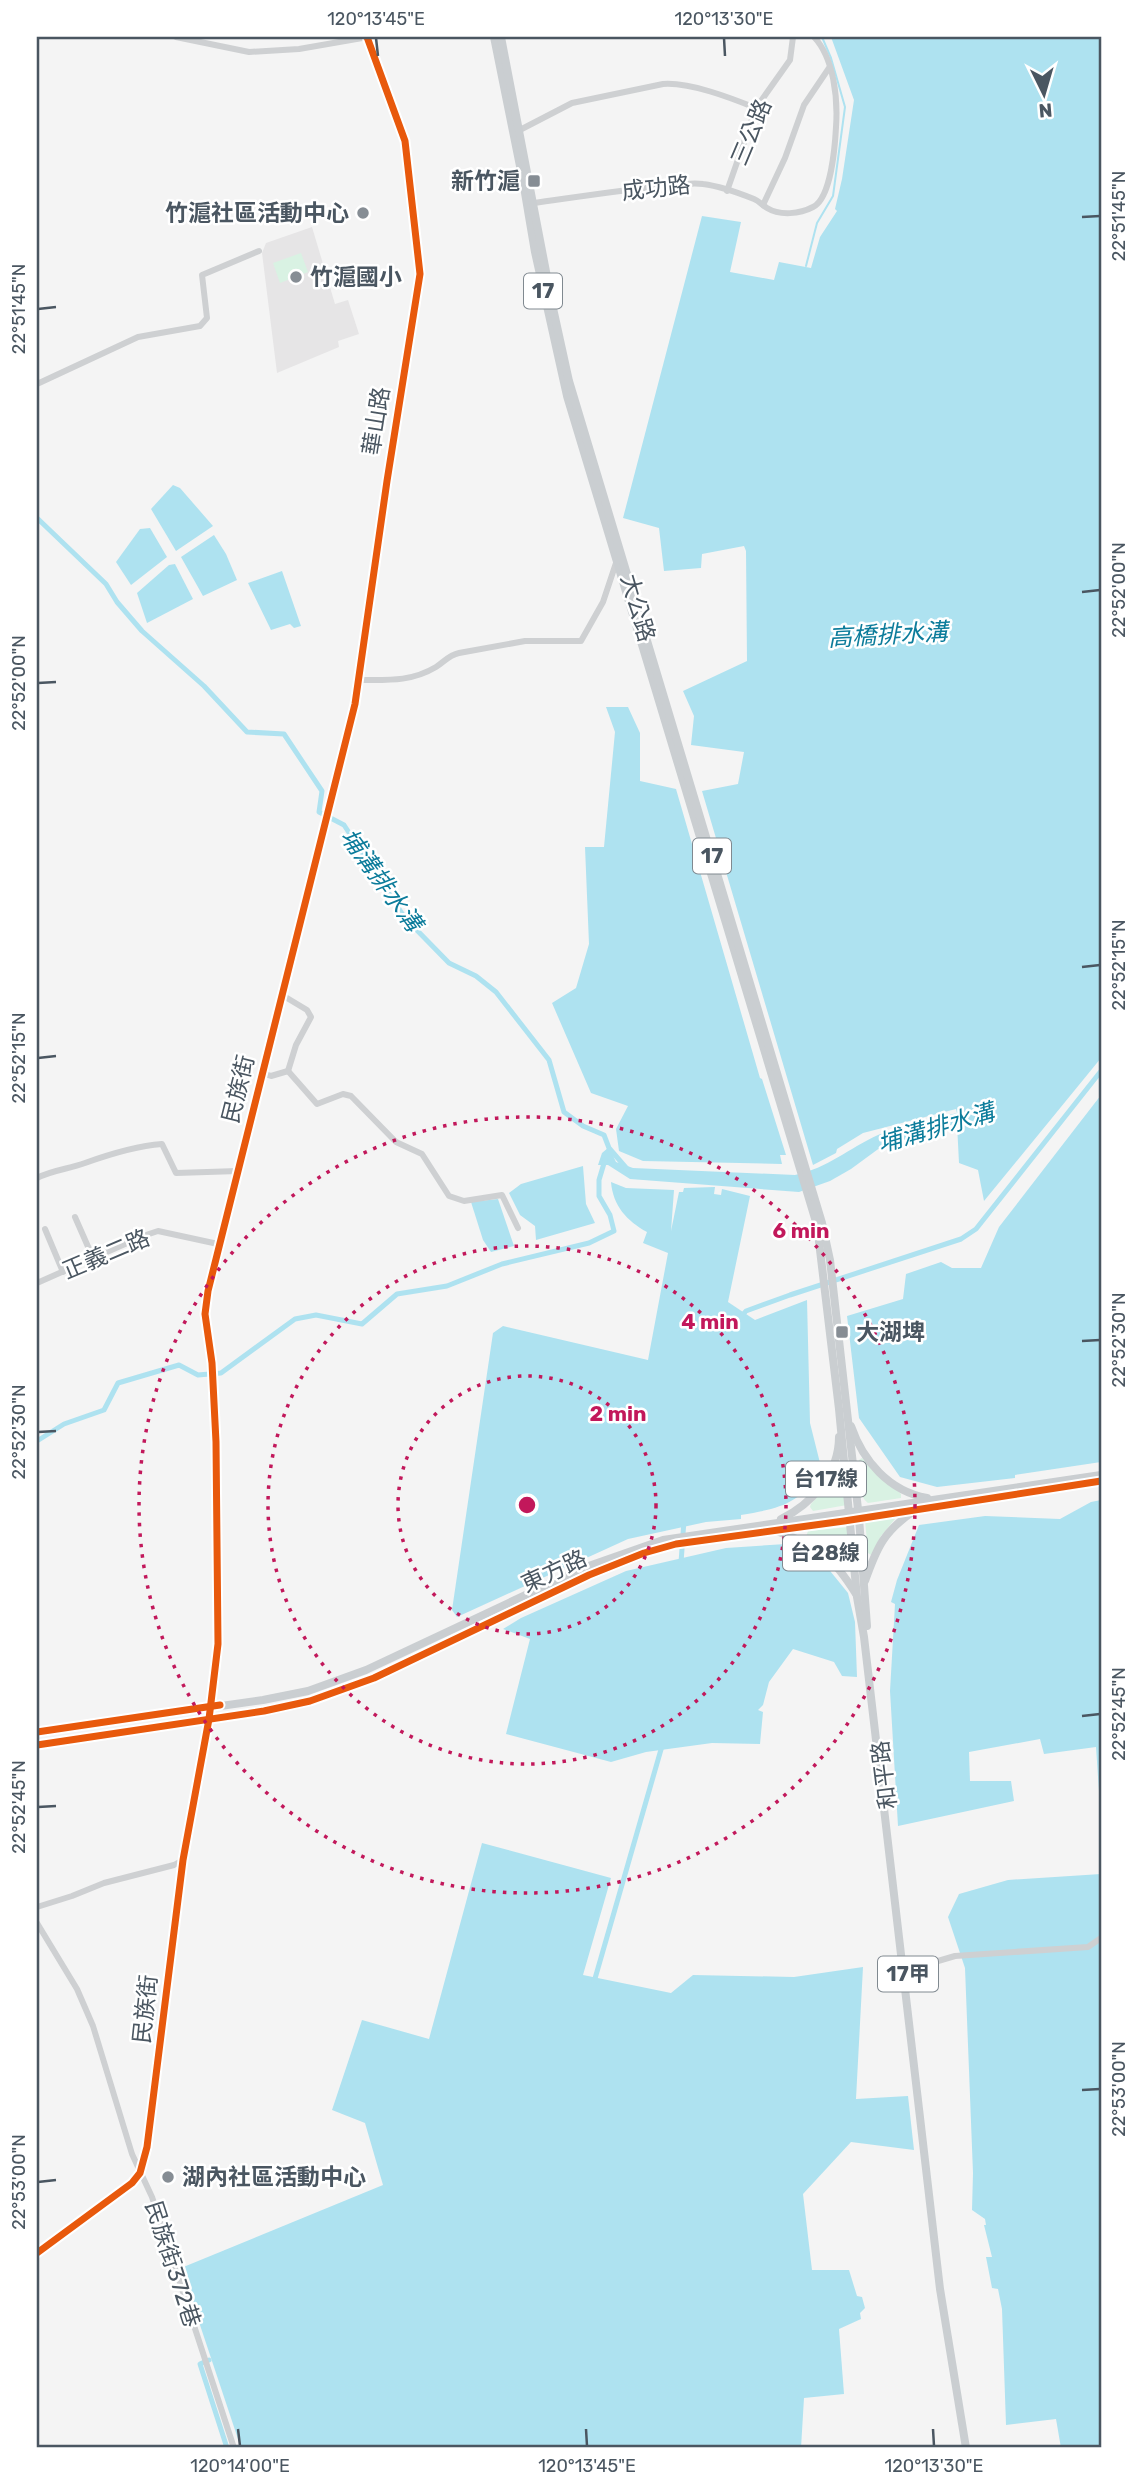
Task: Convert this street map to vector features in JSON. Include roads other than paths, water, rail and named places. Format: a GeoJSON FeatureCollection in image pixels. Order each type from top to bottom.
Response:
{"type":"FeatureCollection","features":[{"type":"Feature","properties":{"kind":"main road","name":"大公路"},"geometry":{"type":"LineString","coordinates":[[494,37],[534,203],[569,381],[614,540],[810,1190]]}},
{"type":"Feature","properties":{"kind":"main road","name":"大公路"},"geometry":{"type":"LineString","coordinates":[[500,37],[552,335],[567,396],[614,540],[617,560],[686,779]]}},
{"type":"Feature","properties":{"kind":"main road","name":"和平路"},"geometry":{"type":"LineString","coordinates":[[810,1190],[829,1284],[873,1690],[944,2288],[953,2341],[953,2362]]}},
{"type":"Feature","properties":{"kind":"main road","name":"台17線"},"geometry":{"type":"LineString","coordinates":[[842,1409],[863,1454],[875,1469],[905,1491],[940,1499]]}},
{"type":"Feature","properties":{"kind":"main road","name":"台17線"},"geometry":{"type":"LineString","coordinates":[[774,1527],[821,1488],[832,1467],[839,1443],[842,1409]]}},
{"type":"Feature","properties":{"kind":"main road","name":"東方路"},"geometry":{"type":"LineString","coordinates":[[37,1745],[310,1701],[374,1678],[589,1575],[644,1553],[676,1544],[940,1499],[1101,1475]]}},
{"type":"Feature","properties":{"kind":"main road","name":"東方路"},"geometry":{"type":"LineString","coordinates":[[854,1515],[1101,1481]]}},
{"type":"Feature","properties":{"kind":"main road"},"geometry":{"type":"LineString","coordinates":[[863,1587],[881,1539],[899,1521],[918,1508]]}},
{"type":"Feature","properties":{"kind":"main road","name":"和平路"},"geometry":{"type":"LineString","coordinates":[[854,1515],[857,1597],[864,1637],[940,2289],[966,2448]]}},
{"type":"Feature","properties":{"kind":"main road","name":"東方路"},"geometry":{"type":"LineString","coordinates":[[37,1732],[289,1696],[343,1679],[583,1568],[643,1545],[677,1537],[774,1527]]}},
{"type":"Feature","properties":{"kind":"main road","name":"台28線"},"geometry":{"type":"LineString","coordinates":[[774,1527],[827,1554],[857,1597]]}},
{"type":"Feature","properties":{"kind":"street"},"geometry":{"type":"LineString","coordinates":[[176,37],[249,52],[299,49],[367,37]]}},
{"type":"Feature","properties":{"kind":"street","name":"華山路"},"geometry":{"type":"LineString","coordinates":[[326,826],[360,680],[388,468],[420,274],[405,141],[367,37]]}},
{"type":"Feature","properties":{"kind":"street","name":"三公路"},"geometry":{"type":"LineString","coordinates":[[727,191],[757,108],[790,60],[793,37]]}},
{"type":"Feature","properties":{"kind":"street"},"geometry":{"type":"LineString","coordinates":[[763,205],[785,158],[804,105],[829,68],[814,37]]}},
{"type":"Feature","properties":{"kind":"street","name":"成功路"},"geometry":{"type":"LineString","coordinates":[[534,203],[700,184],[751,198],[769,209],[787,213],[815,206],[827,187],[836,130],[836,88],[829,68]]}},
{"type":"Feature","properties":{"kind":"street"},"geometry":{"type":"LineString","coordinates":[[516,132],[572,103],[663,84],[733,99],[757,108]]}},
{"type":"Feature","properties":{"kind":"street"},"geometry":{"type":"LineString","coordinates":[[37,384],[138,337],[200,327],[207,318],[202,275],[259,251]]}},
{"type":"Feature","properties":{"kind":"street"},"geometry":{"type":"LineString","coordinates":[[360,680],[403,681],[435,667],[450,655],[525,641],[581,641],[603,602],[617,560]]}},
{"type":"Feature","properties":{"kind":"street","name":"民族街"},"geometry":{"type":"LineString","coordinates":[[140,2173],[145,2161],[183,1860],[209,1719],[218,1644],[214,1388],[205,1314],[218,1244],[326,826]]}},
{"type":"Feature","properties":{"kind":"street"},"geometry":{"type":"LineString","coordinates":[[282,995],[307,1010],[311,1017],[296,1045],[288,1071]]}},
{"type":"Feature","properties":{"kind":"street"},"geometry":{"type":"LineString","coordinates":[[262,1073],[271,1076],[288,1071]]}},
{"type":"Feature","properties":{"kind":"street"},"geometry":{"type":"LineString","coordinates":[[288,1071],[317,1104],[343,1094],[351,1096],[396,1142],[422,1154],[449,1196],[464,1201],[502,1195],[518,1228]]}},
{"type":"Feature","properties":{"kind":"street"},"geometry":{"type":"LineString","coordinates":[[37,1178],[46,1173],[85,1164],[104,1155],[162,1144],[176,1173],[238,1171]]}},
{"type":"Feature","properties":{"kind":"street"},"geometry":{"type":"LineString","coordinates":[[75,1217],[93,1258]]}},
{"type":"Feature","properties":{"kind":"street"},"geometry":{"type":"LineString","coordinates":[[45,1229],[63,1272]]}},
{"type":"Feature","properties":{"kind":"street","name":"正義二路"},"geometry":{"type":"LineString","coordinates":[[39,1282],[158,1231],[218,1244]]}},
{"type":"Feature","properties":{"kind":"street"},"geometry":{"type":"LineString","coordinates":[[37,1272],[39,1282]]}},
{"type":"Feature","properties":{"kind":"street"},"geometry":{"type":"LineString","coordinates":[[37,1907],[104,1883],[174,1865],[183,1860]]}},
{"type":"Feature","properties":{"kind":"street","name":"民族街372巷"},"geometry":{"type":"LineString","coordinates":[[37,1923],[76,1989],[93,2026],[234,2448]]}},
{"type":"Feature","properties":{"kind":"street"},"geometry":{"type":"LineString","coordinates":[[908,1975],[955,1956],[1088,1947],[1101,1938]]}},
{"type":"Feature","properties":{"kind":"street"},"geometry":{"type":"LineString","coordinates":[[37,2253],[121,2192],[140,2173]]}},
{"type":"Feature","properties":{"kind":"water","name":"高橋排水溝"},"geometry":{"type":"Polygon","coordinates":[[[831,37],[1101,37],[1101,1058],[984,1201],[978,1170],[959,1163],[957,1124],[881,1147],[830,1181],[799,1192],[630,1179],[608,1165],[598,1165],[602,1153],[609,1147],[616,1162],[633,1168],[795,1175],[818,1168],[887,1131],[957,1113],[956,1109],[863,1133],[837,1149],[836,1153],[813,1165],[702,791],[738,784],[744,752],[691,745],[694,716],[683,691],[747,661],[746,551],[744,546],[702,554],[701,568],[664,571],[659,528],[623,518],[702,216],[741,222],[730,272],[774,280],[779,262],[811,268],[820,237],[837,211],[835,209],[854,100],[831,37]]]}},
{"type":"Feature","properties":{"kind":"water"},"geometry":{"type":"Polygon","coordinates":[[[173,485],[180,488],[213,526],[176,551],[151,509],[173,485]]]}},
{"type":"Feature","properties":{"kind":"water"},"geometry":{"type":"Polygon","coordinates":[[[150,528],[167,557],[131,585],[116,562],[140,529],[150,528]]]}},
{"type":"Feature","properties":{"kind":"water"},"geometry":{"type":"Polygon","coordinates":[[[214,535],[237,580],[203,596],[181,557],[214,535]]]}},
{"type":"Feature","properties":{"kind":"water"},"geometry":{"type":"Polygon","coordinates":[[[175,564],[193,599],[147,623],[137,593],[169,565],[175,564]]]}},
{"type":"Feature","properties":{"kind":"water"},"geometry":{"type":"Polygon","coordinates":[[[282,571],[301,626],[294,628],[290,624],[271,630],[248,583],[282,571]]]}},
{"type":"Feature","properties":{"kind":"water"},"geometry":{"type":"Polygon","coordinates":[[[606,707],[628,707],[640,733],[640,781],[676,789],[760,1078],[786,1155],[780,1155],[782,1164],[643,1161],[619,1151],[616,1129],[628,1106],[591,1093],[552,1003],[576,988],[589,944],[585,847],[604,847],[615,732],[606,707]]]}},
{"type":"Feature","properties":{"kind":"water"},"geometry":{"type":"Polygon","coordinates":[[[1101,1095],[1101,1462],[1015,1475],[1015,1478],[937,1487],[900,1477],[859,1418],[847,1316],[903,1299],[906,1274],[941,1262],[952,1268],[981,1268],[999,1227],[1101,1095]]]}},
{"type":"Feature","properties":{"kind":"water"},"geometry":{"type":"Polygon","coordinates":[[[583,1166],[586,1204],[595,1223],[536,1240],[535,1226],[520,1215],[509,1193],[521,1184],[583,1166]]]}},
{"type":"Feature","properties":{"kind":"water"},"geometry":{"type":"Polygon","coordinates":[[[611,1182],[626,1188],[674,1190],[671,1231],[679,1192],[683,1192],[684,1188],[715,1187],[714,1194],[721,1195],[722,1189],[750,1196],[728,1302],[755,1320],[807,1300],[810,1423],[822,1471],[796,1498],[778,1507],[741,1515],[741,1519],[706,1522],[628,1539],[457,1617],[452,1610],[493,1333],[503,1326],[648,1360],[668,1253],[643,1243],[647,1232],[622,1212],[612,1191],[611,1182]]]}},
{"type":"Feature","properties":{"kind":"water"},"geometry":{"type":"Polygon","coordinates":[[[498,1199],[514,1246],[491,1252],[483,1240],[471,1202],[498,1199]]]}},
{"type":"Feature","properties":{"kind":"water"},"geometry":{"type":"Polygon","coordinates":[[[1101,1500],[1101,1821],[1096,1747],[1044,1754],[1040,1739],[969,1752],[970,1781],[1011,1781],[1014,1801],[898,1826],[890,1691],[895,1604],[891,1602],[919,1525],[985,1516],[1060,1519],[1091,1502],[1101,1500]]]}},
{"type":"Feature","properties":{"kind":"water"},"geometry":{"type":"Polygon","coordinates":[[[786,1544],[822,1561],[848,1593],[855,1622],[857,1677],[842,1676],[834,1662],[793,1649],[769,1682],[763,1705],[758,1710],[763,1712],[760,1744],[712,1743],[646,1752],[611,1762],[506,1734],[530,1639],[503,1629],[521,1618],[626,1571],[726,1548],[786,1544]]]}},
{"type":"Feature","properties":{"kind":"water"},"geometry":{"type":"Polygon","coordinates":[[[482,1843],[611,1878],[583,1975],[671,1993],[693,1975],[794,1977],[863,1967],[856,2099],[908,2096],[914,2150],[851,2142],[803,2194],[812,2270],[849,2270],[857,2296],[862,2297],[865,2308],[860,2313],[861,2319],[839,2329],[844,2394],[804,2398],[801,2448],[241,2448],[181,2268],[383,2185],[365,2123],[332,2110],[362,2020],[429,2039],[482,1843]]]}},
{"type":"Feature","properties":{"kind":"water"},"geometry":{"type":"Polygon","coordinates":[[[1101,1874],[1101,2448],[1061,2448],[1056,2419],[1006,2425],[1002,2309],[998,2289],[992,2288],[986,2257],[992,2257],[985,2219],[972,2210],[965,1968],[948,1917],[959,1894],[1008,1880],[1101,1874]]]}},
{"type":"Feature","properties":{"kind":"waterway"},"geometry":{"type":"LineString","coordinates":[[806,266],[817,223],[833,196],[845,107],[822,37]]}},
{"type":"Feature","properties":{"kind":"waterway","name":"埔溝排水溝"},"geometry":{"type":"LineString","coordinates":[[37,518],[106,584],[117,602],[142,631],[204,686],[247,732],[284,734],[322,791],[319,812],[344,825],[405,918],[449,963],[476,976],[496,992],[549,1060],[564,1112],[583,1126],[604,1135],[609,1148],[628,1170]]}},
{"type":"Feature","properties":{"kind":"waterway"},"geometry":{"type":"LineString","coordinates":[[741,1317],[746,1311],[790,1295],[961,1239],[976,1229],[1101,1071]]}},
{"type":"Feature","properties":{"kind":"waterway"},"geometry":{"type":"LineString","coordinates":[[37,1441],[64,1424],[104,1410],[118,1383],[179,1365],[198,1375],[221,1373],[295,1319],[316,1315],[362,1324],[397,1294],[447,1286],[502,1264],[589,1243],[614,1231],[610,1215],[599,1196],[599,1180],[605,1160]]}},
{"type":"Feature","properties":{"kind":"waterway"},"geometry":{"type":"LineString","coordinates":[[681,1563],[684,1520]]}},
{"type":"Feature","properties":{"kind":"waterway"},"geometry":{"type":"LineString","coordinates":[[594,1982],[662,1746]]}},
{"type":"Feature","properties":{"kind":"waterway"},"geometry":{"type":"LineString","coordinates":[[209,2360],[200,2364],[227,2448]]}},
{"type":"Feature","properties":{"kind":"place","name":"新竹滬"},"geometry":{"type":"Point","coordinates":[534,181]}},
{"type":"Feature","properties":{"kind":"place","name":"竹滬社區活動中心"},"geometry":{"type":"Point","coordinates":[363,213]}},
{"type":"Feature","properties":{"kind":"place","name":"竹滬國小"},"geometry":{"type":"Point","coordinates":[296,277]}},
{"type":"Feature","properties":{"kind":"place","name":"大湖埤"},"geometry":{"type":"Point","coordinates":[842,1332]}},
{"type":"Feature","properties":{"kind":"place","name":"湖內社區活動中心"},"geometry":{"type":"Point","coordinates":[168,2177]}}]}
